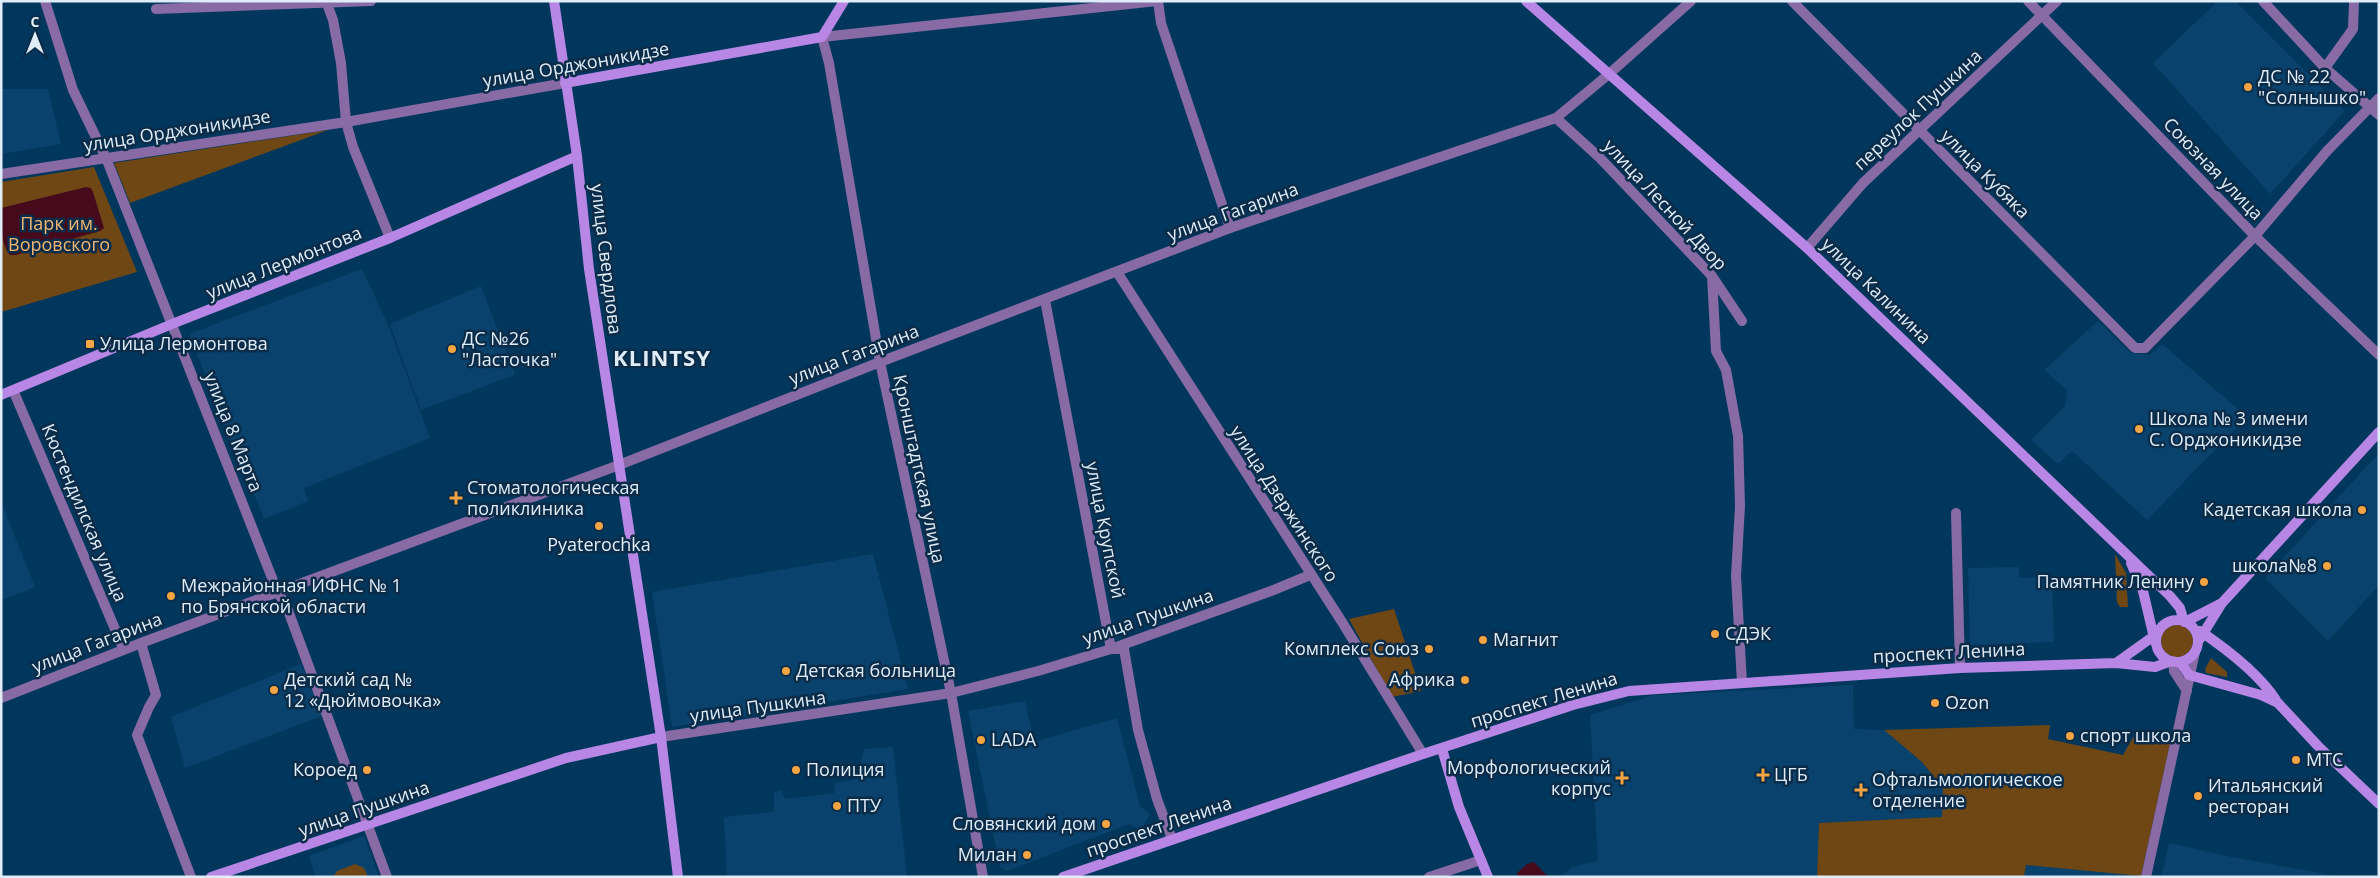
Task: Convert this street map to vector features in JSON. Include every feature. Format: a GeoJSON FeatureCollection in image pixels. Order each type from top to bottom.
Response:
{"type":"FeatureCollection","features":[{"type":"Feature","properties":{"kind":"main road","name":"улица Свердлова"},"geometry":{"type":"LineString","coordinates":[[554,1],[577,156],[589,269],[661,737],[678,877]]}},
{"type":"Feature","properties":{"kind":"main road"},"geometry":{"type":"LineString","coordinates":[[822,37],[844,1]]}},
{"type":"Feature","properties":{"kind":"main road","name":"улица Калинина"},"geometry":{"type":"LineString","coordinates":[[1526,1],[1807,248],[2177,604],[2185,622]]}},
{"type":"Feature","properties":{"kind":"main road","name":"улица Орджоникидзе"},"geometry":{"type":"LineString","coordinates":[[565,83],[822,37]]}},
{"type":"Feature","properties":{"kind":"main road","name":"улица Лермонтова"},"geometry":{"type":"LineString","coordinates":[[1,396],[172,324],[390,238],[577,156]]}},
{"type":"Feature","properties":{"kind":"main road"},"geometry":{"type":"LineString","coordinates":[[2175,661],[2189,658],[2222,603],[2379,432]]}},
{"type":"Feature","properties":{"kind":"main road"},"geometry":{"type":"LineString","coordinates":[[2125,554],[2134,568],[2143,591],[2160,653],[2175,661],[2191,676],[2255,693],[2278,703]]}},
{"type":"Feature","properties":{"kind":"main road"},"geometry":{"type":"LineString","coordinates":[[2116,663],[2156,638],[2169,622],[2185,622],[2222,603]]}},
{"type":"Feature","properties":{"kind":"main road"},"geometry":{"type":"LineString","coordinates":[[2185,622],[2194,629],[2199,643],[2238,660],[2270,692],[2318,746],[2377,801]]}},
{"type":"Feature","properties":{"kind":"main road","name":"проспект Ленина"},"geometry":{"type":"LineString","coordinates":[[1063,877],[1424,754],[1573,706],[1629,691],[1960,668],[2116,663],[2155,667],[2175,661]]}},
{"type":"Feature","properties":{"kind":"main road","name":"улица Пушкина"},"geometry":{"type":"LineString","coordinates":[[211,877],[566,758],[661,737]]}},
{"type":"Feature","properties":{"kind":"main road"},"geometry":{"type":"LineString","coordinates":[[1442,749],[1459,807],[1488,877]]}},
{"type":"Feature","properties":{"kind":"street","name":"улица 8 Марта"},"geometry":{"type":"LineString","coordinates":[[45,1],[73,90],[106,158],[278,593],[286,605],[387,877]]}},
{"type":"Feature","properties":{"kind":"street"},"geometry":{"type":"LineString","coordinates":[[156,9],[371,1]]}},
{"type":"Feature","properties":{"kind":"street","name":"улица Орджоникидзе"},"geometry":{"type":"LineString","coordinates":[[822,37],[1158,1]]}},
{"type":"Feature","properties":{"kind":"street"},"geometry":{"type":"LineString","coordinates":[[1158,1],[1161,23],[1230,228]]}},
{"type":"Feature","properties":{"kind":"street","name":"улица Гагарина"},"geometry":{"type":"LineString","coordinates":[[1,698],[141,643],[619,465],[880,362],[1230,228],[1556,118],[1691,1]]}},
{"type":"Feature","properties":{"kind":"street","name":"улица Кубяка"},"geometry":{"type":"LineString","coordinates":[[1792,1],[2135,348],[2145,348],[2255,236]]}},
{"type":"Feature","properties":{"kind":"street","name":"Союзная улица"},"geometry":{"type":"LineString","coordinates":[[2028,1],[2255,236],[2379,355]]}},
{"type":"Feature","properties":{"kind":"street","name":"переулок Пушкина"},"geometry":{"type":"LineString","coordinates":[[1807,248],[1863,183],[1920,132],[2057,1]]}},
{"type":"Feature","properties":{"kind":"street"},"geometry":{"type":"LineString","coordinates":[[2263,1],[2325,68],[2379,115]]}},
{"type":"Feature","properties":{"kind":"street"},"geometry":{"type":"LineString","coordinates":[[2325,68],[2353,29],[2354,1]]}},
{"type":"Feature","properties":{"kind":"street"},"geometry":{"type":"LineString","coordinates":[[326,3],[333,20],[341,63],[346,122],[353,147],[390,238]]}},
{"type":"Feature","properties":{"kind":"street","name":"Кронштадтская улица"},"geometry":{"type":"LineString","coordinates":[[822,37],[829,64],[880,362],[951,693],[983,877]]}},
{"type":"Feature","properties":{"kind":"street","name":"улица Орджоникидзе"},"geometry":{"type":"LineString","coordinates":[[1,174],[346,122],[565,83]]}},
{"type":"Feature","properties":{"kind":"street"},"geometry":{"type":"LineString","coordinates":[[2255,236],[2327,151],[2379,98]]}},
{"type":"Feature","properties":{"kind":"street","name":"улица Лесной Двор"},"geometry":{"type":"LineString","coordinates":[[1556,118],[1600,158],[1712,276],[1742,322]]}},
{"type":"Feature","properties":{"kind":"street","name":"улица Дзержинского"},"geometry":{"type":"LineString","coordinates":[[1116,272],[1342,622],[1424,754]]}},
{"type":"Feature","properties":{"kind":"street"},"geometry":{"type":"LineString","coordinates":[[1712,276],[1716,351],[1726,370],[1738,436],[1740,506],[1736,576],[1742,683]]}},
{"type":"Feature","properties":{"kind":"street","name":"улица Крупской"},"geometry":{"type":"LineString","coordinates":[[1045,300],[1112,649]]}},
{"type":"Feature","properties":{"kind":"street","name":"Кюстендилская улица"},"geometry":{"type":"LineString","coordinates":[[13,390],[124,650]]}},
{"type":"Feature","properties":{"kind":"street"},"geometry":{"type":"LineString","coordinates":[[1956,514],[1960,668]]}},
{"type":"Feature","properties":{"kind":"street","name":"улица Пушкина"},"geometry":{"type":"LineString","coordinates":[[661,737],[951,693],[1038,671],[1112,649],[1271,591],[1310,574]]}},
{"type":"Feature","properties":{"kind":"street"},"geometry":{"type":"LineString","coordinates":[[141,643],[156,695],[149,706],[137,735],[192,877]]}},
{"type":"Feature","properties":{"kind":"street"},"geometry":{"type":"LineString","coordinates":[[2146,877],[2199,643]]}},
{"type":"Feature","properties":{"kind":"street"},"geometry":{"type":"LineString","coordinates":[[1112,649],[1124,649],[1138,730],[1157,799],[1172,839]]}},
{"type":"Feature","properties":{"kind":"street"},"geometry":{"type":"LineString","coordinates":[[2175,661],[2174,671],[2187,691]]}},
{"type":"Feature","properties":{"kind":"street"},"geometry":{"type":"LineString","coordinates":[[1429,877],[1481,860]]}},
{"type":"Feature","properties":{"kind":"shaded area","name":"ДС № 22 \"Солнышко\""},"geometry":{"type":"Polygon","coordinates":[[[2218,1],[2235,1],[2345,111],[2270,194],[2153,63],[2218,1]]]}},
{"type":"Feature","properties":{"kind":"shaded area"},"geometry":{"type":"Polygon","coordinates":[[[1,89],[48,89],[61,144],[1,154],[1,89]]]}},
{"type":"Feature","properties":{"kind":"shaded area"},"geometry":{"type":"Polygon","coordinates":[[[86,187],[91,188],[93,192],[104,228],[100,231],[16,255],[10,255],[4,245],[1,208],[86,187]]]}},
{"type":"Feature","properties":{"kind":"shaded area"},"geometry":{"type":"Polygon","coordinates":[[[362,269],[387,322],[430,438],[304,488],[308,501],[264,519],[189,334],[362,269]]]}},
{"type":"Feature","properties":{"kind":"shaded area","name":"ДС №26 \"Ласточка\""},"geometry":{"type":"Polygon","coordinates":[[[481,286],[515,375],[421,410],[390,324],[481,286]]]}},
{"type":"Feature","properties":{"kind":"shaded area","name":"Школа № 3 имени С. Орджоникидзе"},"geometry":{"type":"Polygon","coordinates":[[[2098,321],[2131,353],[2150,355],[2162,344],[2247,417],[2147,520],[2072,451],[2058,464],[2031,440],[2065,406],[2067,390],[2044,370],[2098,321]]]}},
{"type":"Feature","properties":{"kind":"shaded area","name":"школа№8"},"geometry":{"type":"Polygon","coordinates":[[[2379,453],[2379,585],[2328,641],[2265,578],[2379,453]]]}},
{"type":"Feature","properties":{"kind":"shaded area"},"geometry":{"type":"Polygon","coordinates":[[[1,502],[35,587],[1,600],[1,502]]]}},
{"type":"Feature","properties":{"kind":"shaded area"},"geometry":{"type":"Polygon","coordinates":[[[873,554],[908,689],[672,727],[652,592],[873,554]]]}},
{"type":"Feature","properties":{"kind":"shaded area"},"geometry":{"type":"Polygon","coordinates":[[[2019,567],[2019,578],[2052,577],[2054,642],[1970,645],[1968,568],[2019,567]]]}},
{"type":"Feature","properties":{"kind":"shaded area","name":"Детский сад № 12 «Дюймовочка»"},"geometry":{"type":"Polygon","coordinates":[[[301,664],[322,716],[185,768],[171,717],[301,664]]]}},
{"type":"Feature","properties":{"kind":"shaded area","name":"ЦГБ"},"geometry":{"type":"Polygon","coordinates":[[[1853,685],[1854,729],[1884,730],[1922,762],[1943,788],[1942,817],[1819,823],[1817,877],[1561,877],[1572,867],[1598,861],[1590,715],[1654,695],[1853,685]]]}},
{"type":"Feature","properties":{"kind":"shaded area"},"geometry":{"type":"Polygon","coordinates":[[[1025,701],[1034,742],[1117,718],[1140,806],[1150,814],[1141,830],[1129,824],[1007,871],[1000,867],[968,711],[1025,701]]]}},
{"type":"Feature","properties":{"kind":"shaded area","name":"ПТУ"},"geometry":{"type":"Polygon","coordinates":[[[893,747],[907,877],[727,877],[724,817],[774,812],[774,792],[781,790],[785,799],[834,793],[835,783],[857,779],[864,749],[893,747]]]}},
{"type":"Feature","properties":{"kind":"shaded area"},"geometry":{"type":"Polygon","coordinates":[[[364,836],[379,877],[316,877],[309,856],[364,836]]]}},
{"type":"Feature","properties":{"kind":"shaded area"},"geometry":{"type":"Polygon","coordinates":[[[2169,843],[2226,856],[2341,877],[2161,877],[2169,843]]]}},
{"type":"Feature","properties":{"kind":"shaded area"},"geometry":{"type":"Polygon","coordinates":[[[1534,862],[1548,877],[1517,877],[1517,873],[1527,864],[1534,862]]]}},
{"type":"Feature","properties":{"kind":"shaded area"},"geometry":{"type":"Polygon","coordinates":[[[2026,865],[2141,876],[2024,877],[2026,865]]]}},
{"type":"Feature","properties":{"kind":"green space"},"geometry":{"type":"Polygon","coordinates":[[[328,130],[130,203],[114,163],[328,130]]]}},
{"type":"Feature","properties":{"kind":"green space","name":"Парк им. Воровского"},"geometry":{"type":"Polygon","coordinates":[[[94,167],[137,272],[1,312],[1,182],[94,167]]]}},
{"type":"Feature","properties":{"kind":"green space"},"geometry":{"type":"Polygon","coordinates":[[[2115,554],[2126,573],[2128,607],[2120,607],[2117,602],[2115,554]]]}},
{"type":"Feature","properties":{"kind":"green space"},"geometry":{"type":"Polygon","coordinates":[[[1394,609],[1421,691],[1392,697],[1349,619],[1394,609]]]}},
{"type":"Feature","properties":{"kind":"green space"},"geometry":{"type":"Polygon","coordinates":[[[2177,625],[2183,626],[2188,630],[2192,635],[2192,647],[2188,652],[2183,656],[2177,657],[2171,656],[2166,652],[2162,647],[2161,641],[2162,635],[2166,630],[2171,626],[2177,625]]]}},
{"type":"Feature","properties":{"kind":"green space"},"geometry":{"type":"Polygon","coordinates":[[[2211,658],[2227,672],[2227,677],[2206,673],[2205,669],[2211,658]]]}},
{"type":"Feature","properties":{"kind":"green space"},"geometry":{"type":"Polygon","coordinates":[[[2050,725],[2048,739],[2123,755],[2135,734],[2171,739],[2141,876],[2026,865],[2024,877],[1817,877],[1819,823],[1942,817],[1943,788],[1922,762],[1884,730],[2050,725]]]}},
{"type":"Feature","properties":{"kind":"green space"},"geometry":{"type":"Polygon","coordinates":[[[355,864],[364,868],[368,877],[333,877],[337,871],[355,864]]]}},
{"type":"Feature","properties":{"kind":"place","name":"ДС № 22 \"Солнышко\""},"geometry":{"type":"Point","coordinates":[2248,87]}},
{"type":"Feature","properties":{"kind":"place","name":"Улица Лермонтова"},"geometry":{"type":"Point","coordinates":[90,344]}},
{"type":"Feature","properties":{"kind":"place","name":"ДС №26 \"Ласточка\""},"geometry":{"type":"Point","coordinates":[452,349]}},
{"type":"Feature","properties":{"kind":"place","name":"Школа № 3 имени С. Орджоникидзе"},"geometry":{"type":"Point","coordinates":[2139,429]}},
{"type":"Feature","properties":{"kind":"place","name":"Стоматологическая поликлиника"},"geometry":{"type":"Point","coordinates":[456,498]}},
{"type":"Feature","properties":{"kind":"place","name":"Кадетская школа"},"geometry":{"type":"Point","coordinates":[2362,510]}},
{"type":"Feature","properties":{"kind":"place","name":"Pyaterochka"},"geometry":{"type":"Point","coordinates":[599,526]}},
{"type":"Feature","properties":{"kind":"place","name":"школа№8"},"geometry":{"type":"Point","coordinates":[2327,566]}},
{"type":"Feature","properties":{"kind":"place","name":"Памятник Ленину"},"geometry":{"type":"Point","coordinates":[2204,582]}},
{"type":"Feature","properties":{"kind":"place","name":"Межрайонная ИФНС № 1 по Брянской области"},"geometry":{"type":"Point","coordinates":[171,596]}},
{"type":"Feature","properties":{"kind":"place","name":"СДЭК"},"geometry":{"type":"Point","coordinates":[1715,634]}},
{"type":"Feature","properties":{"kind":"place","name":"Магнит"},"geometry":{"type":"Point","coordinates":[1483,640]}},
{"type":"Feature","properties":{"kind":"place","name":"Комплекс Союз"},"geometry":{"type":"Point","coordinates":[1429,649]}},
{"type":"Feature","properties":{"kind":"place","name":"Детская больница"},"geometry":{"type":"Point","coordinates":[786,671]}},
{"type":"Feature","properties":{"kind":"place","name":"Африка"},"geometry":{"type":"Point","coordinates":[1465,680]}},
{"type":"Feature","properties":{"kind":"place","name":"Детский сад № 12 «Дюймовочка»"},"geometry":{"type":"Point","coordinates":[274,690]}},
{"type":"Feature","properties":{"kind":"place","name":"Ozon"},"geometry":{"type":"Point","coordinates":[1935,703]}},
{"type":"Feature","properties":{"kind":"place","name":"спорт школа"},"geometry":{"type":"Point","coordinates":[2070,736]}},
{"type":"Feature","properties":{"kind":"place","name":"LADA"},"geometry":{"type":"Point","coordinates":[981,740]}},
{"type":"Feature","properties":{"kind":"place","name":"МТС"},"geometry":{"type":"Point","coordinates":[2296,760]}},
{"type":"Feature","properties":{"kind":"place","name":"Короед"},"geometry":{"type":"Point","coordinates":[367,770]}},
{"type":"Feature","properties":{"kind":"place","name":"Полиция"},"geometry":{"type":"Point","coordinates":[796,770]}},
{"type":"Feature","properties":{"kind":"place","name":"ЦГБ"},"geometry":{"type":"Point","coordinates":[1763,775]}},
{"type":"Feature","properties":{"kind":"place","name":"Морфологический корпус"},"geometry":{"type":"Point","coordinates":[1622,778]}},
{"type":"Feature","properties":{"kind":"place","name":"Офтальмологическое отделение"},"geometry":{"type":"Point","coordinates":[1861,790]}},
{"type":"Feature","properties":{"kind":"place","name":"Итальянский ресторан"},"geometry":{"type":"Point","coordinates":[2198,796]}},
{"type":"Feature","properties":{"kind":"place","name":"ПТУ"},"geometry":{"type":"Point","coordinates":[837,806]}},
{"type":"Feature","properties":{"kind":"place","name":"Словянский дом"},"geometry":{"type":"Point","coordinates":[1106,824]}},
{"type":"Feature","properties":{"kind":"place","name":"Милан"},"geometry":{"type":"Point","coordinates":[1027,855]}},
{"type":"Feature","properties":{"kind":"district","name":"KLINTSY"},"geometry":{"type":"Point","coordinates":[662,358]}}]}
